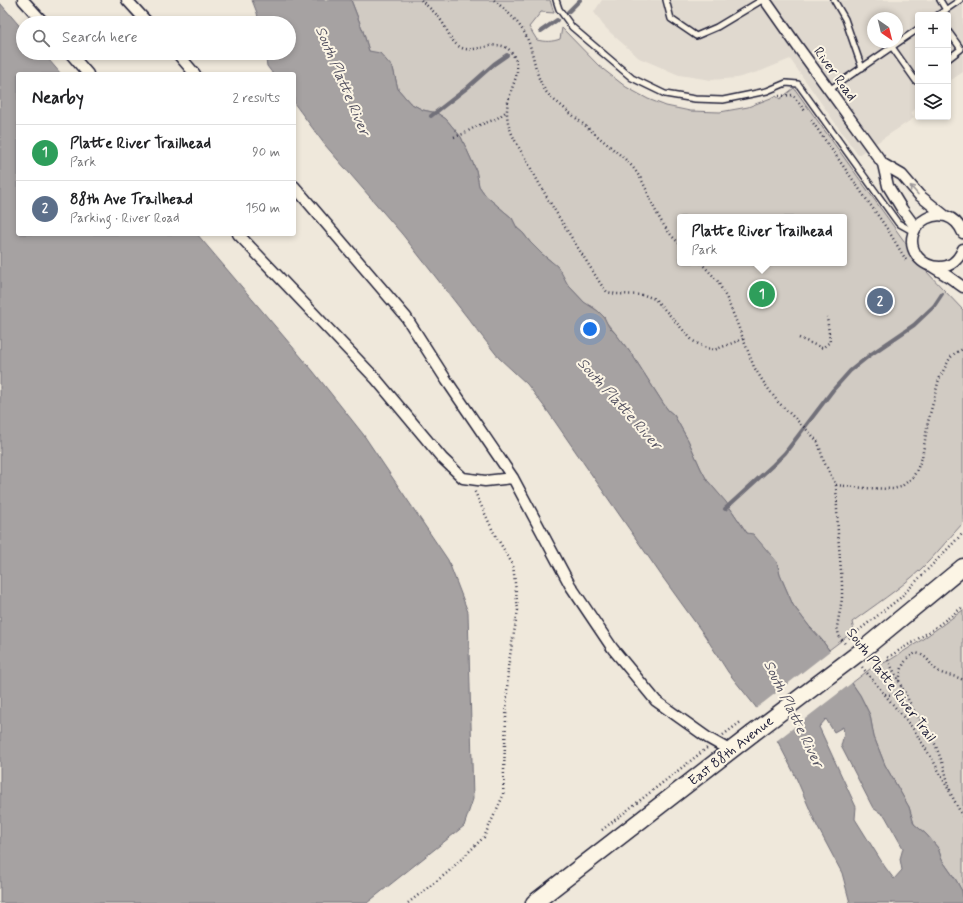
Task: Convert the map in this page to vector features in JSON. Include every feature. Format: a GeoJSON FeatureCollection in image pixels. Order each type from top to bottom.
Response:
{"type":"FeatureCollection","features":[{"type":"Feature","properties":{"kind":"main road","name":"East 88th Avenue"},"geometry":{"type":"LineString","coordinates":[[534,903],[856,655],[962,569]]}},
{"type":"Feature","properties":{"kind":"street"},"geometry":{"type":"LineString","coordinates":[[23,0],[38,16]]}},
{"type":"Feature","properties":{"kind":"street"},"geometry":{"type":"LineString","coordinates":[[127,0],[142,16]]}},
{"type":"Feature","properties":{"kind":"street","name":"River Road"},"geometry":{"type":"LineString","coordinates":[[764,0],[883,164],[888,186],[915,230]]}},
{"type":"Feature","properties":{"kind":"street"},"geometry":{"type":"LineString","coordinates":[[76,60],[86,72]]}},
{"type":"Feature","properties":{"kind":"street"},"geometry":{"type":"LineString","coordinates":[[183,60],[193,72]]}},
{"type":"Feature","properties":{"kind":"street","name":"River Road"},"geometry":{"type":"LineString","coordinates":[[883,164],[902,175],[919,196],[944,215],[953,219],[960,226],[963,233]]}},
{"type":"Feature","properties":{"kind":"street"},"geometry":{"type":"LineString","coordinates":[[296,188],[406,318],[513,478],[570,585],[613,649],[656,701],[708,738],[731,751]]}},
{"type":"Feature","properties":{"kind":"street"},"geometry":{"type":"LineString","coordinates":[[944,215],[928,217],[921,221],[915,230],[912,244],[920,260],[963,287]]}},
{"type":"Feature","properties":{"kind":"street"},"geometry":{"type":"LineString","coordinates":[[240,236],[376,379],[442,458],[463,478],[485,481],[513,478]]}},
{"type":"Feature","properties":{"kind":"street"},"geometry":{"type":"LineString","coordinates":[[933,267],[943,267],[953,263],[960,256],[963,249]]}},
{"type":"Feature","properties":{"kind":"lane"},"geometry":{"type":"LineString","coordinates":[[556,0],[559,9],[572,27],[632,78],[665,94],[694,99],[723,100],[767,91],[786,83],[798,84],[898,223],[915,230]]}},
{"type":"Feature","properties":{"kind":"lane"},"geometry":{"type":"LineString","coordinates":[[666,0],[671,19],[696,36],[717,27],[764,0]]}},
{"type":"Feature","properties":{"kind":"lane"},"geometry":{"type":"LineString","coordinates":[[834,0],[844,18],[862,68]]}},
{"type":"Feature","properties":{"kind":"lane"},"geometry":{"type":"LineString","coordinates":[[940,0],[946,10]]}},
{"type":"Feature","properties":{"kind":"lane"},"geometry":{"type":"LineString","coordinates":[[943,12],[960,0]]}},
{"type":"Feature","properties":{"kind":"lane"},"geometry":{"type":"LineString","coordinates":[[903,39],[915,31]]}},
{"type":"Feature","properties":{"kind":"lane"},"geometry":{"type":"LineString","coordinates":[[951,35],[961,49],[951,57]]}},
{"type":"Feature","properties":{"kind":"lane"},"geometry":{"type":"LineString","coordinates":[[829,90],[891,48]]}},
{"type":"Feature","properties":{"kind":"lane"},"geometry":{"type":"LineString","coordinates":[[893,48],[915,80]]}},
{"type":"Feature","properties":{"kind":"path"},"geometry":{"type":"LineString","coordinates":[[421,0],[440,19],[453,42],[461,48],[469,50],[502,45],[509,50],[514,57],[517,66],[516,79],[510,92],[507,107],[508,122],[514,137],[535,176],[595,276],[607,292],[616,294],[644,295],[655,299],[693,341],[704,347],[714,350],[743,339]]}},
{"type":"Feature","properties":{"kind":"path"},"geometry":{"type":"LineString","coordinates":[[494,0],[523,29],[530,45],[538,75],[544,88],[550,96],[632,166],[638,173],[659,217],[668,231],[677,241]]}},
{"type":"Feature","properties":{"kind":"path"},"geometry":{"type":"LineString","coordinates":[[779,96],[793,95],[888,230],[903,258],[907,262]]}},
{"type":"Feature","properties":{"kind":"path"},"geometry":{"type":"LineString","coordinates":[[454,137],[496,119],[508,111]]}},
{"type":"Feature","properties":{"kind":"path","name":"South Platte River Trail"},"geometry":{"type":"LineString","coordinates":[[704,266],[717,280],[727,299],[754,367],[764,384],[778,402],[818,442],[824,462],[836,485],[842,583],[842,599],[837,626],[839,636],[856,655],[914,730],[934,762],[963,817]]}},
{"type":"Feature","properties":{"kind":"path"},"geometry":{"type":"LineString","coordinates":[[799,338],[822,348],[830,342],[827,317]]}},
{"type":"Feature","properties":{"kind":"path"},"geometry":{"type":"LineString","coordinates":[[836,485],[893,489],[900,487],[912,478],[922,458],[928,422],[939,379],[950,358],[955,353],[963,349]]}},
{"type":"Feature","properties":{"kind":"path"},"geometry":{"type":"LineString","coordinates":[[408,903],[447,873],[484,837],[503,796],[508,668],[518,610],[513,565],[493,531],[469,479]]}},
{"type":"Feature","properties":{"kind":"path"},"geometry":{"type":"LineString","coordinates":[[849,638],[900,598],[963,533]]}},
{"type":"Feature","properties":{"kind":"path"},"geometry":{"type":"LineString","coordinates":[[952,796],[944,767],[935,744],[914,711],[887,658],[929,632],[963,607]]}},
{"type":"Feature","properties":{"kind":"path"},"geometry":{"type":"LineString","coordinates":[[899,681],[901,669],[905,660],[916,653],[922,654],[939,672],[959,677],[963,680]]}},
{"type":"Feature","properties":{"kind":"path"},"geometry":{"type":"LineString","coordinates":[[885,694],[894,695],[898,693],[901,686]]}},
{"type":"Feature","properties":{"kind":"path"},"geometry":{"type":"LineString","coordinates":[[602,830],[742,721]]}},
{"type":"Feature","properties":{"kind":"shaded area"},"geometry":{"type":"Polygon","coordinates":[[[351,0],[550,0],[554,13],[541,12],[529,27],[537,40],[554,41],[560,39],[562,28],[599,66],[626,87],[648,99],[666,106],[690,111],[720,112],[748,107],[776,96],[780,99],[794,88],[925,270],[963,310],[963,523],[919,571],[895,591],[852,622],[854,631],[829,650],[793,605],[780,575],[777,562],[747,533],[730,508],[707,480],[674,415],[663,403],[633,356],[606,322],[604,317],[593,307],[584,302],[568,285],[551,261],[542,254],[517,228],[512,218],[486,196],[479,186],[476,170],[461,137],[446,119],[437,113],[423,110],[410,103],[398,89],[393,68],[369,51],[351,0]]]}},
{"type":"Feature","properties":{"kind":"shaded area"},"geometry":{"type":"Polygon","coordinates":[[[602,0],[963,0],[963,72],[951,80],[951,12],[915,12],[915,109],[911,113],[914,118],[858,155],[790,59],[761,71],[737,78],[711,80],[679,75],[639,58],[603,25],[594,12],[602,0]]]}},
{"type":"Feature","properties":{"kind":"shaded area"},"geometry":{"type":"Polygon","coordinates":[[[963,610],[963,894],[956,880],[942,860],[938,848],[926,834],[914,824],[909,807],[885,765],[874,737],[870,715],[852,683],[870,669],[890,660],[920,641],[963,610]]]}},
{"type":"Feature","properties":{"kind":"water","name":"South Platte River"},"geometry":{"type":"Polygon","coordinates":[[[252,0],[351,0],[369,51],[380,53],[393,68],[398,89],[410,103],[423,110],[437,113],[446,119],[461,137],[476,170],[479,186],[486,196],[512,218],[517,228],[530,242],[557,266],[568,285],[584,302],[604,317],[609,327],[633,356],[668,410],[674,415],[707,480],[726,502],[747,533],[753,534],[777,562],[780,575],[793,605],[822,640],[860,695],[870,715],[874,737],[885,765],[909,807],[914,824],[926,834],[938,848],[942,860],[962,891],[963,903],[850,903],[842,873],[817,826],[794,773],[778,742],[755,706],[728,672],[705,636],[549,413],[527,384],[499,358],[402,234],[325,145],[296,106],[296,72],[272,72],[267,66],[266,60],[296,60],[296,16],[258,16],[252,0]],[[826,719],[819,727],[856,807],[855,819],[894,879],[902,870],[900,859],[903,848],[885,816],[873,808],[841,746],[844,734],[843,727],[834,732],[826,719]]]}},
{"type":"Feature","properties":{"kind":"water"},"geometry":{"type":"Polygon","coordinates":[[[0,3],[16,22],[16,60],[49,60],[59,72],[16,72],[16,236],[199,236],[313,371],[363,434],[448,560],[468,612],[473,799],[464,826],[367,903],[0,903],[0,3]]]}},
{"type":"Feature","properties":{"kind":"pier"},"geometry":{"type":"Polygon","coordinates":[[[831,650],[853,682],[775,742],[754,710],[831,650]]]}},
{"type":"Feature","properties":{"kind":"waterway"},"geometry":{"type":"LineString","coordinates":[[568,12],[580,0]]}},
{"type":"Feature","properties":{"kind":"waterway"},"geometry":{"type":"LineString","coordinates":[[541,31],[557,20]]}},
{"type":"Feature","properties":{"kind":"waterway"},"geometry":{"type":"LineString","coordinates":[[431,116],[507,55]]}},
{"type":"Feature","properties":{"kind":"waterway"},"geometry":{"type":"LineString","coordinates":[[725,509],[785,453],[833,390],[850,371],[870,355],[914,325],[934,306],[942,294]]}},
{"type":"Feature","properties":{"kind":"place","name":"Platte River Trailhead"},"geometry":{"type":"Point","coordinates":[762,294]}},
{"type":"Feature","properties":{"kind":"place","name":"88th Ave Trailhead"},"geometry":{"type":"Point","coordinates":[880,301]}}]}
